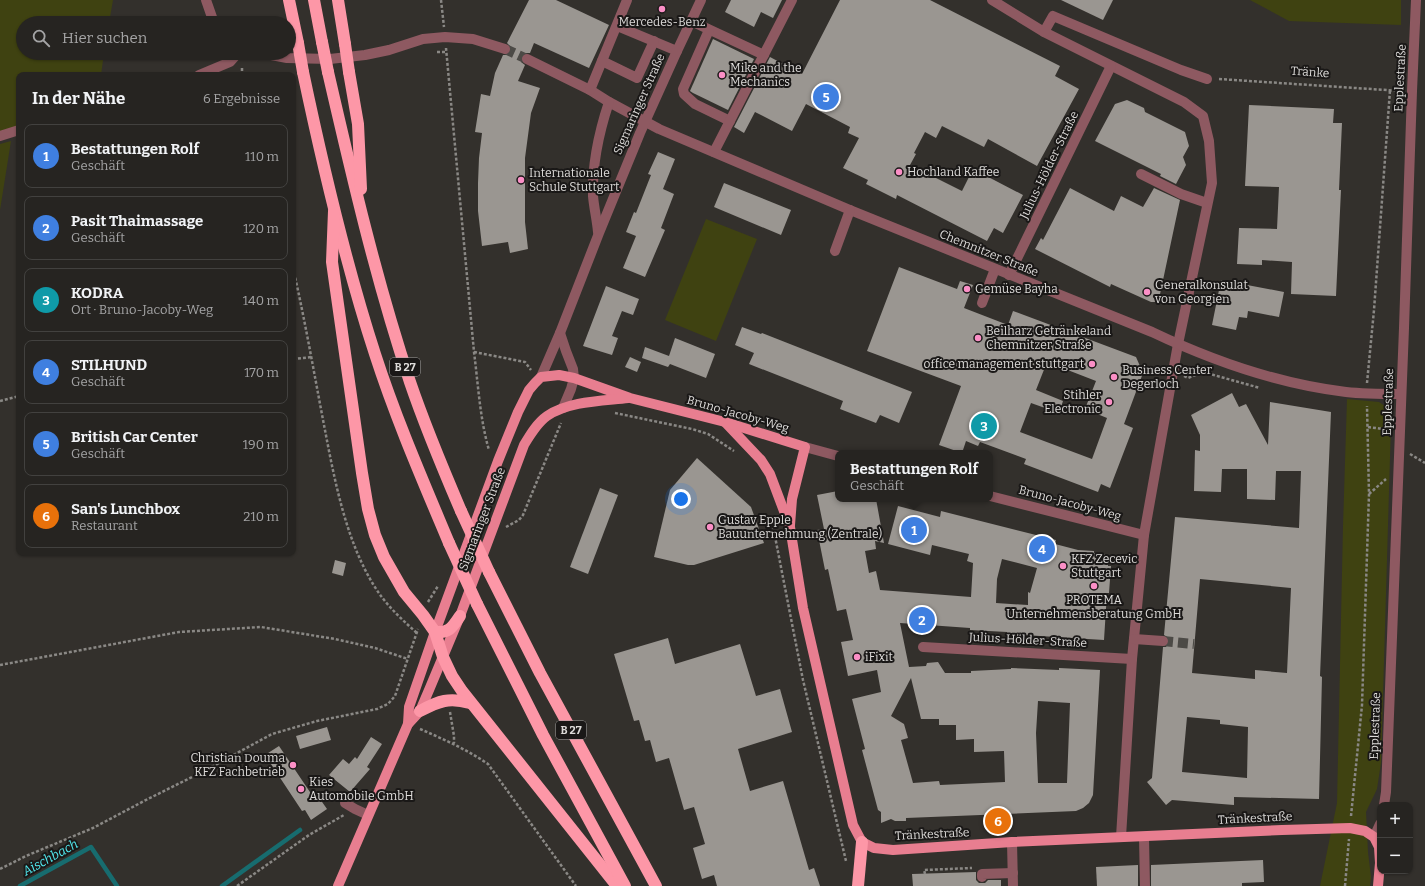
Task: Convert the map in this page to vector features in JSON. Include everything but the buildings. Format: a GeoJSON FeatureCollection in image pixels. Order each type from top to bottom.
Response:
{"type":"FeatureCollection","features":[{"type":"Feature","properties":{"kind":"highway","name":"B 27"},"geometry":{"type":"LineString","coordinates":[[289,0],[292,16]]}},
{"type":"Feature","properties":{"kind":"highway","name":"B 27"},"geometry":{"type":"LineString","coordinates":[[314,0],[328,72],[362,218],[398,344],[439,459],[489,572],[540,673],[656,886]]}},
{"type":"Feature","properties":{"kind":"highway"},"geometry":{"type":"LineString","coordinates":[[338,0],[358,124],[362,218]]}},
{"type":"Feature","properties":{"kind":"highway","name":"B 27"},"geometry":{"type":"LineString","coordinates":[[296,33],[303,72],[334,211],[375,355],[403,433],[449,544],[477,604],[543,735],[625,886]]}},
{"type":"Feature","properties":{"kind":"highway","name":"B 27"},"geometry":{"type":"LineString","coordinates":[[334,211],[332,262],[368,509],[375,535],[384,557],[404,592],[423,615],[434,632]]}},
{"type":"Feature","properties":{"kind":"highway"},"geometry":{"type":"LineString","coordinates":[[460,616],[451,629],[443,633],[434,632],[452,676],[470,703],[618,886]]}},
{"type":"Feature","properties":{"kind":"highway"},"geometry":{"type":"LineString","coordinates":[[420,711],[438,702],[448,700],[470,703]]}},
{"type":"Feature","properties":{"kind":"highway"},"geometry":{"type":"LineString","coordinates":[[858,886],[862,842]]}},
{"type":"Feature","properties":{"kind":"main road","name":"Bruno-Jacoby-Weg"},"geometry":{"type":"LineString","coordinates":[[541,377],[559,375],[574,378],[630,398],[725,422],[806,447]]}},
{"type":"Feature","properties":{"kind":"main road","name":"Sigmaringer Straße"},"geometry":{"type":"LineString","coordinates":[[408,724],[409,707],[434,632],[498,461],[518,412],[529,390],[534,382],[541,377]]}},
{"type":"Feature","properties":{"kind":"main road","name":"Bruno-Jacoby-Weg"},"geometry":{"type":"LineString","coordinates":[[563,408],[630,398]]}},
{"type":"Feature","properties":{"kind":"main road","name":"Sigmaringer Straße"},"geometry":{"type":"LineString","coordinates":[[338,886],[408,724],[420,711],[443,657],[460,616],[524,445],[532,432],[546,417],[563,408]]}},
{"type":"Feature","properties":{"kind":"main road"},"geometry":{"type":"LineString","coordinates":[[725,422],[761,460],[770,474],[790,527],[803,608],[853,825],[862,842]]}},
{"type":"Feature","properties":{"kind":"main road"},"geometry":{"type":"LineString","coordinates":[[790,527],[792,499],[806,447]]}},
{"type":"Feature","properties":{"kind":"main road","name":"Tränkestraße"},"geometry":{"type":"LineString","coordinates":[[862,842],[874,848],[893,850],[1012,842],[1350,828],[1365,831],[1374,837]]}},
{"type":"Feature","properties":{"kind":"main road"},"geometry":{"type":"LineString","coordinates":[[1374,837],[1377,843]]}},
{"type":"Feature","properties":{"kind":"main road"},"geometry":{"type":"LineString","coordinates":[[1378,886],[1379,874]]}},
{"type":"Feature","properties":{"kind":"street"},"geometry":{"type":"LineString","coordinates":[[206,0],[212,16]]}},
{"type":"Feature","properties":{"kind":"street"},"geometry":{"type":"LineString","coordinates":[[590,90],[628,0]]}},
{"type":"Feature","properties":{"kind":"street","name":"Sigmaringer Straße"},"geometry":{"type":"LineString","coordinates":[[541,377],[645,122],[701,0]]}},
{"type":"Feature","properties":{"kind":"street"},"geometry":{"type":"LineString","coordinates":[[714,152],[792,0]]}},
{"type":"Feature","properties":{"kind":"street"},"geometry":{"type":"LineString","coordinates":[[992,0],[1044,32],[1184,102],[1203,116],[1209,141],[1212,183],[1178,344],[1144,535],[1132,659],[1121,837]]}},
{"type":"Feature","properties":{"kind":"street","name":"Epplestraße"},"geometry":{"type":"LineString","coordinates":[[1384,802],[1416,0]]}},
{"type":"Feature","properties":{"kind":"street"},"geometry":{"type":"LineString","coordinates":[[1044,32],[1053,16],[1181,70],[1207,79]]}},
{"type":"Feature","properties":{"kind":"street"},"geometry":{"type":"LineString","coordinates":[[691,21],[764,55]]}},
{"type":"Feature","properties":{"kind":"street"},"geometry":{"type":"LineString","coordinates":[[617,26],[677,51]]}},
{"type":"Feature","properties":{"kind":"street"},"geometry":{"type":"LineString","coordinates":[[709,30],[683,89],[684,94],[695,104],[730,121]]}},
{"type":"Feature","properties":{"kind":"street"},"geometry":{"type":"LineString","coordinates":[[296,58],[323,59],[366,54],[389,50],[423,39],[445,37],[473,39],[505,49]]}},
{"type":"Feature","properties":{"kind":"street"},"geometry":{"type":"LineString","coordinates":[[602,61],[637,78],[654,41]]}},
{"type":"Feature","properties":{"kind":"street","name":"Chemnitzer Straße"},"geometry":{"type":"LineString","coordinates":[[527,59],[590,90],[645,122],[850,210],[1152,332],[1178,344],[1252,372],[1295,384],[1347,392],[1401,394]]}},
{"type":"Feature","properties":{"kind":"street"},"geometry":{"type":"LineString","coordinates":[[206,72],[232,60]]}},
{"type":"Feature","properties":{"kind":"street","name":"Julius-Hölder-Straße"},"geometry":{"type":"LineString","coordinates":[[1009,275],[1112,66]]}},
{"type":"Feature","properties":{"kind":"street"},"geometry":{"type":"LineString","coordinates":[[599,233],[593,197],[593,177],[601,126],[609,102]]}},
{"type":"Feature","properties":{"kind":"street"},"geometry":{"type":"LineString","coordinates":[[0,136],[16,131]]}},
{"type":"Feature","properties":{"kind":"street"},"geometry":{"type":"LineString","coordinates":[[1141,174],[1181,194],[1207,203]]}},
{"type":"Feature","properties":{"kind":"street"},"geometry":{"type":"LineString","coordinates":[[834,251],[850,210]]}},
{"type":"Feature","properties":{"kind":"street"},"geometry":{"type":"LineString","coordinates":[[982,302],[995,269]]}},
{"type":"Feature","properties":{"kind":"street"},"geometry":{"type":"LineString","coordinates":[[560,333],[573,369],[574,378],[563,408]]}},
{"type":"Feature","properties":{"kind":"street","name":"Bruno-Jacoby-Weg"},"geometry":{"type":"LineString","coordinates":[[806,447],[835,455]]}},
{"type":"Feature","properties":{"kind":"street","name":"Bruno-Jacoby-Weg"},"geometry":{"type":"LineString","coordinates":[[993,497],[1144,535]]}},
{"type":"Feature","properties":{"kind":"street"},"geometry":{"type":"LineString","coordinates":[[1134,639],[1163,641]]}},
{"type":"Feature","properties":{"kind":"street","name":"Julius-Hölder-Straße"},"geometry":{"type":"LineString","coordinates":[[923,647],[1132,659]]}},
{"type":"Feature","properties":{"kind":"street"},"geometry":{"type":"LineString","coordinates":[[345,803],[368,815]]}},
{"type":"Feature","properties":{"kind":"street"},"geometry":{"type":"LineString","coordinates":[[1374,837],[1377,830]]}},
{"type":"Feature","properties":{"kind":"street"},"geometry":{"type":"LineString","coordinates":[[1144,837],[1145,886]]}},
{"type":"Feature","properties":{"kind":"street"},"geometry":{"type":"LineString","coordinates":[[1012,842],[1013,886]]}},
{"type":"Feature","properties":{"kind":"street"},"geometry":{"type":"LineString","coordinates":[[982,877],[982,874],[1013,873]]}},
{"type":"Feature","properties":{"kind":"path"},"geometry":{"type":"LineString","coordinates":[[441,0],[474,352],[479,396],[487,442],[491,454]]}},
{"type":"Feature","properties":{"kind":"path"},"geometry":{"type":"LineString","coordinates":[[437,52],[447,52]]}},
{"type":"Feature","properties":{"kind":"path","name":"Tränke"},"geometry":{"type":"LineString","coordinates":[[1207,79],[1412,91]]}},
{"type":"Feature","properties":{"kind":"path"},"geometry":{"type":"LineString","coordinates":[[1345,886],[1362,705],[1369,494],[1367,393],[1390,90]]}},
{"type":"Feature","properties":{"kind":"path"},"geometry":{"type":"LineString","coordinates":[[0,870],[26,856],[93,828],[204,772],[272,734],[317,722],[377,709],[388,704],[395,696],[417,633],[391,610],[372,584],[356,551],[335,484],[312,357],[296,281]]}},
{"type":"Feature","properties":{"kind":"path"},"geometry":{"type":"LineString","coordinates":[[474,352],[525,362],[541,377]]}},
{"type":"Feature","properties":{"kind":"path"},"geometry":{"type":"LineString","coordinates":[[296,359],[312,357]]}},
{"type":"Feature","properties":{"kind":"path"},"geometry":{"type":"LineString","coordinates":[[1173,372],[1188,378],[1203,372],[1234,381]]}},
{"type":"Feature","properties":{"kind":"path"},"geometry":{"type":"LineString","coordinates":[[0,401],[16,397]]}},
{"type":"Feature","properties":{"kind":"path"},"geometry":{"type":"LineString","coordinates":[[611,412],[692,429],[708,434],[739,454]]}},
{"type":"Feature","properties":{"kind":"path"},"geometry":{"type":"LineString","coordinates":[[503,529],[519,520],[523,515],[559,425],[564,419]]}},
{"type":"Feature","properties":{"kind":"path"},"geometry":{"type":"LineString","coordinates":[[1368,427],[1400,431]]}},
{"type":"Feature","properties":{"kind":"path"},"geometry":{"type":"LineString","coordinates":[[1369,494],[1398,468]]}},
{"type":"Feature","properties":{"kind":"path"},"geometry":{"type":"LineString","coordinates":[[770,510],[803,680],[846,861],[860,862]]}},
{"type":"Feature","properties":{"kind":"path"},"geometry":{"type":"LineString","coordinates":[[0,665],[179,632],[261,627],[335,639],[374,648],[408,659]]}},
{"type":"Feature","properties":{"kind":"path"},"geometry":{"type":"LineString","coordinates":[[408,724],[454,743],[488,764],[576,886]]}},
{"type":"Feature","properties":{"kind":"path"},"geometry":{"type":"LineString","coordinates":[[237,886],[309,835],[354,809]]}},
{"type":"Feature","properties":{"kind":"path"},"geometry":{"type":"LineString","coordinates":[[924,874],[924,870],[939,870]]}},
{"type":"Feature","properties":{"kind":"green space"},"geometry":{"type":"Polygon","coordinates":[[[0,0],[113,0],[110,16],[16,16],[16,60],[103,60],[101,72],[16,72],[16,127],[0,132],[0,0]]]}},
{"type":"Feature","properties":{"kind":"green space"},"geometry":{"type":"Polygon","coordinates":[[[1250,0],[1401,0],[1401,25],[1289,21],[1250,0]]]}},
{"type":"Feature","properties":{"kind":"green space"},"geometry":{"type":"Polygon","coordinates":[[[11,141],[0,210],[0,144],[11,141]]]}},
{"type":"Feature","properties":{"kind":"green space"},"geometry":{"type":"Polygon","coordinates":[[[706,219],[757,239],[716,341],[665,320],[706,219]]]}},
{"type":"Feature","properties":{"kind":"green space"},"geometry":{"type":"Polygon","coordinates":[[[1347,399],[1379,402],[1389,409],[1391,423],[1381,763],[1377,789],[1366,812],[1371,877],[1370,886],[1320,886],[1337,803],[1347,399]]]}},
{"type":"Feature","properties":{"kind":"waterway","name":"Aischbach"},"geometry":{"type":"LineString","coordinates":[[222,886],[300,830]]}},
{"type":"Feature","properties":{"kind":"waterway","name":"Aischbach"},"geometry":{"type":"LineString","coordinates":[[20,886],[91,847],[117,886]]}},
{"type":"Feature","properties":{"kind":"tunnel"},"geometry":{"type":"LineString","coordinates":[[505,49],[527,59]]}},
{"type":"Feature","properties":{"kind":"tunnel"},"geometry":{"type":"LineString","coordinates":[[1163,641],[1194,644]]}},
{"type":"Feature","properties":{"kind":"place","name":"Mercedes-Benz"},"geometry":{"type":"Point","coordinates":[662,9]}},
{"type":"Feature","properties":{"kind":"place","name":"Mike and the Mechanics"},"geometry":{"type":"Point","coordinates":[722,75]}},
{"type":"Feature","properties":{"kind":"place","name":"British Car Center"},"geometry":{"type":"Point","coordinates":[826,97]}},
{"type":"Feature","properties":{"kind":"place","name":"Hochland Kaffee"},"geometry":{"type":"Point","coordinates":[899,172]}},
{"type":"Feature","properties":{"kind":"place","name":"Internationale Schule Stuttgart"},"geometry":{"type":"Point","coordinates":[521,180]}},
{"type":"Feature","properties":{"kind":"place","name":"Gemüse Bayha"},"geometry":{"type":"Point","coordinates":[967,289]}},
{"type":"Feature","properties":{"kind":"place","name":"Generalkonsulat von Georgien"},"geometry":{"type":"Point","coordinates":[1147,292]}},
{"type":"Feature","properties":{"kind":"place","name":"Beilharz Getränkeland Chemnitzer Straße"},"geometry":{"type":"Point","coordinates":[978,338]}},
{"type":"Feature","properties":{"kind":"place","name":"office management stuttgart"},"geometry":{"type":"Point","coordinates":[1092,364]}},
{"type":"Feature","properties":{"kind":"place","name":"Business Center Degerloch"},"geometry":{"type":"Point","coordinates":[1114,377]}},
{"type":"Feature","properties":{"kind":"place","name":"Stihler Electronic"},"geometry":{"type":"Point","coordinates":[1109,402]}},
{"type":"Feature","properties":{"kind":"place","name":"KODRA"},"geometry":{"type":"Point","coordinates":[984,426]}},
{"type":"Feature","properties":{"kind":"place","name":"Gustav Epple Bauunternehmung (Zentrale)"},"geometry":{"type":"Point","coordinates":[710,527]}},
{"type":"Feature","properties":{"kind":"place","name":"Bestattungen Rolf"},"geometry":{"type":"Point","coordinates":[914,530]}},
{"type":"Feature","properties":{"kind":"place","name":"STILHUND"},"geometry":{"type":"Point","coordinates":[1042,549]}},
{"type":"Feature","properties":{"kind":"place","name":"KFZ Zecevic Stuttgart"},"geometry":{"type":"Point","coordinates":[1063,566]}},
{"type":"Feature","properties":{"kind":"place","name":"PROTEMA Unternehmensberatung GmbH"},"geometry":{"type":"Point","coordinates":[1094,586]}},
{"type":"Feature","properties":{"kind":"place","name":"Pasit Thaimassage"},"geometry":{"type":"Point","coordinates":[922,620]}},
{"type":"Feature","properties":{"kind":"place","name":"iFixit"},"geometry":{"type":"Point","coordinates":[857,657]}},
{"type":"Feature","properties":{"kind":"place","name":"Christian Douma KFZ Fachbetrieb"},"geometry":{"type":"Point","coordinates":[293,765]}},
{"type":"Feature","properties":{"kind":"place","name":"Kies Automobile GmbH"},"geometry":{"type":"Point","coordinates":[301,789]}},
{"type":"Feature","properties":{"kind":"place","name":"San's Lunchbox"},"geometry":{"type":"Point","coordinates":[998,821]}}]}
